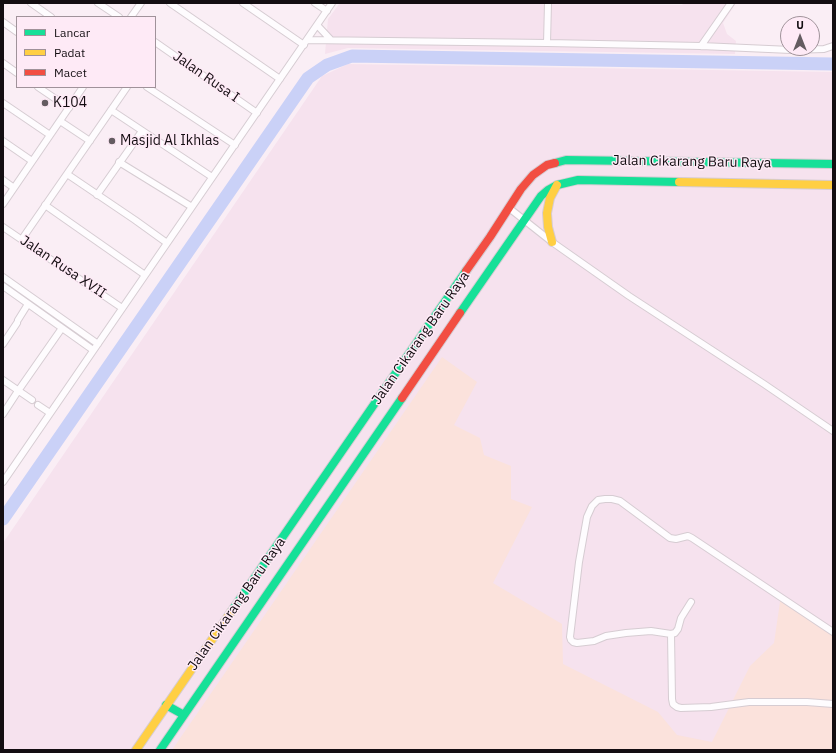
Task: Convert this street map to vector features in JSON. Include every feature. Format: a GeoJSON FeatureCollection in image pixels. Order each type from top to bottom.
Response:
{"type":"FeatureCollection","features":[{"type":"Feature","properties":{"kind":"main road","name":"Jalan Cikarang Baru Raya"},"geometry":{"type":"LineString","coordinates":[[136,750],[482,250],[521,189],[533,175],[547,165],[566,160],[833,164]]}},
{"type":"Feature","properties":{"kind":"main road","name":"Jalan Cikarang Baru Raya"},"geometry":{"type":"LineString","coordinates":[[160,750],[541,196],[548,190],[557,185],[578,180],[833,184]]}},
{"type":"Feature","properties":{"kind":"main road"},"geometry":{"type":"LineString","coordinates":[[552,242],[548,227],[547,213],[550,198],[557,185]]}},
{"type":"Feature","properties":{"kind":"main road"},"geometry":{"type":"LineString","coordinates":[[166,705],[184,716]]}},
{"type":"Feature","properties":{"kind":"street"},"geometry":{"type":"LineString","coordinates":[[31,3],[50,16]]}},
{"type":"Feature","properties":{"kind":"street"},"geometry":{"type":"LineString","coordinates":[[98,3],[118,16]]}},
{"type":"Feature","properties":{"kind":"street"},"geometry":{"type":"LineString","coordinates":[[132,16],[141,3]]}},
{"type":"Feature","properties":{"kind":"street"},"geometry":{"type":"LineString","coordinates":[[170,3],[280,79]]}},
{"type":"Feature","properties":{"kind":"street"},"geometry":{"type":"LineString","coordinates":[[243,3],[305,42],[331,40],[547,43],[702,46],[791,50],[824,49],[833,46]]}},
{"type":"Feature","properties":{"kind":"street"},"geometry":{"type":"LineString","coordinates":[[315,3],[327,11]]}},
{"type":"Feature","properties":{"kind":"street"},"geometry":{"type":"LineString","coordinates":[[3,482],[332,3]]}},
{"type":"Feature","properties":{"kind":"street"},"geometry":{"type":"LineString","coordinates":[[547,43],[548,3]]}},
{"type":"Feature","properties":{"kind":"street"},"geometry":{"type":"LineString","coordinates":[[702,46],[731,3]]}},
{"type":"Feature","properties":{"kind":"street"},"geometry":{"type":"LineString","coordinates":[[3,22],[16,31]]}},
{"type":"Feature","properties":{"kind":"street"},"geometry":{"type":"LineString","coordinates":[[317,25],[331,40]]}},
{"type":"Feature","properties":{"kind":"street","name":"Jalan Rusa I"},"geometry":{"type":"LineString","coordinates":[[156,43],[257,113]]}},
{"type":"Feature","properties":{"kind":"street"},"geometry":{"type":"LineString","coordinates":[[3,63],[16,72]]}},
{"type":"Feature","properties":{"kind":"street"},"geometry":{"type":"LineString","coordinates":[[39,88],[69,108]]}},
{"type":"Feature","properties":{"kind":"street"},"geometry":{"type":"LineString","coordinates":[[3,204],[82,88]]}},
{"type":"Feature","properties":{"kind":"street"},"geometry":{"type":"LineString","coordinates":[[22,239],[126,88]]}},
{"type":"Feature","properties":{"kind":"street"},"geometry":{"type":"LineString","coordinates":[[149,88],[235,145]]}},
{"type":"Feature","properties":{"kind":"street"},"geometry":{"type":"LineString","coordinates":[[3,103],[50,135]]}},
{"type":"Feature","properties":{"kind":"street"},"geometry":{"type":"LineString","coordinates":[[111,110],[212,177]]}},
{"type":"Feature","properties":{"kind":"street"},"geometry":{"type":"LineString","coordinates":[[60,121],[90,141]]}},
{"type":"Feature","properties":{"kind":"street"},"geometry":{"type":"LineString","coordinates":[[97,194],[142,131]]}},
{"type":"Feature","properties":{"kind":"street"},"geometry":{"type":"LineString","coordinates":[[3,141],[32,161]]}},
{"type":"Feature","properties":{"kind":"street"},"geometry":{"type":"LineString","coordinates":[[119,162],[192,207]]}},
{"type":"Feature","properties":{"kind":"street"},"geometry":{"type":"LineString","coordinates":[[67,174],[167,243]]}},
{"type":"Feature","properties":{"kind":"street"},"geometry":{"type":"LineString","coordinates":[[3,180],[14,188]]}},
{"type":"Feature","properties":{"kind":"street"},"geometry":{"type":"LineString","coordinates":[[45,205],[145,275]]}},
{"type":"Feature","properties":{"kind":"street"},"geometry":{"type":"LineString","coordinates":[[509,208],[552,242],[630,296],[833,431]]}},
{"type":"Feature","properties":{"kind":"street","name":"Jalan Rusa XVII"},"geometry":{"type":"LineString","coordinates":[[3,227],[122,308]]}},
{"type":"Feature","properties":{"kind":"street"},"geometry":{"type":"LineString","coordinates":[[3,277],[98,344]]}},
{"type":"Feature","properties":{"kind":"street"},"geometry":{"type":"LineString","coordinates":[[3,286],[93,350]]}},
{"type":"Feature","properties":{"kind":"street"},"geometry":{"type":"LineString","coordinates":[[3,344],[28,304]]}},
{"type":"Feature","properties":{"kind":"street"},"geometry":{"type":"LineString","coordinates":[[3,414],[62,328]]}},
{"type":"Feature","properties":{"kind":"street"},"geometry":{"type":"LineString","coordinates":[[3,380],[32,400]]}},
{"type":"Feature","properties":{"kind":"street"},"geometry":{"type":"LineString","coordinates":[[38,405],[50,413]]}},
{"type":"Feature","properties":{"kind":"street"},"geometry":{"type":"LineString","coordinates":[[691,602],[681,618],[678,629],[675,633],[670,634],[651,631],[606,636],[594,641],[578,643],[571,640],[570,637],[579,562],[587,517],[592,506],[598,500],[612,499],[620,501],[673,539],[688,536],[692,538],[833,632]]}},
{"type":"Feature","properties":{"kind":"street"},"geometry":{"type":"LineString","coordinates":[[670,634],[672,699],[673,704],[677,707],[711,707],[749,702],[807,702],[833,704]]}},
{"type":"Feature","properties":{"kind":"shaded area"},"geometry":{"type":"Polygon","coordinates":[[[340,3],[682,5],[684,3],[736,3],[723,23],[727,34],[736,41],[735,54],[348,48],[325,54],[328,19],[340,3]]]}},
{"type":"Feature","properties":{"kind":"shaded area"},"geometry":{"type":"Polygon","coordinates":[[[348,64],[833,72],[833,750],[3,750],[3,543],[322,76],[348,64]]]}},
{"type":"Feature","properties":{"kind":"shaded area"},"geometry":{"type":"Polygon","coordinates":[[[442,357],[477,382],[454,425],[480,438],[484,455],[511,466],[511,499],[532,507],[493,583],[562,624],[563,664],[658,712],[677,735],[712,742],[750,666],[774,643],[781,595],[833,632],[833,750],[172,750],[442,357]]]}},
{"type":"Feature","properties":{"kind":"waterway"},"geometry":{"type":"LineString","coordinates":[[3,519],[308,78],[327,65],[352,56],[833,64]]}},
{"type":"Feature","properties":{"kind":"traffic: fast"},"geometry":{"type":"LineString","coordinates":[[555,163],[566,160],[833,164]]}},
{"type":"Feature","properties":{"kind":"traffic: fast"},"geometry":{"type":"LineString","coordinates":[[460,313],[541,196],[548,190],[557,185],[578,180],[679,182]]}},
{"type":"Feature","properties":{"kind":"traffic: fast"},"geometry":{"type":"LineString","coordinates":[[231,612],[466,271]]}},
{"type":"Feature","properties":{"kind":"traffic: fast"},"geometry":{"type":"LineString","coordinates":[[160,750],[402,398]]}},
{"type":"Feature","properties":{"kind":"traffic: fast"},"geometry":{"type":"LineString","coordinates":[[166,705],[184,715]]}},
{"type":"Feature","properties":{"kind":"traffic: slow"},"geometry":{"type":"LineString","coordinates":[[679,182],[833,185]]}},
{"type":"Feature","properties":{"kind":"traffic: slow"},"geometry":{"type":"LineString","coordinates":[[552,242],[548,227],[547,213],[550,198],[557,185]]}},
{"type":"Feature","properties":{"kind":"traffic: slow"},"geometry":{"type":"LineString","coordinates":[[136,750],[231,612]]}},
{"type":"Feature","properties":{"kind":"traffic: jam"},"geometry":{"type":"LineString","coordinates":[[466,271],[521,189],[533,175],[547,165],[555,163]]}},
{"type":"Feature","properties":{"kind":"traffic: jam"},"geometry":{"type":"LineString","coordinates":[[402,398],[460,313]]}},
{"type":"Feature","properties":{"kind":"place","name":"K104"},"geometry":{"type":"Point","coordinates":[45,103]}},
{"type":"Feature","properties":{"kind":"place","name":"Masjid Al Ikhlas"},"geometry":{"type":"Point","coordinates":[112,141]}}]}
